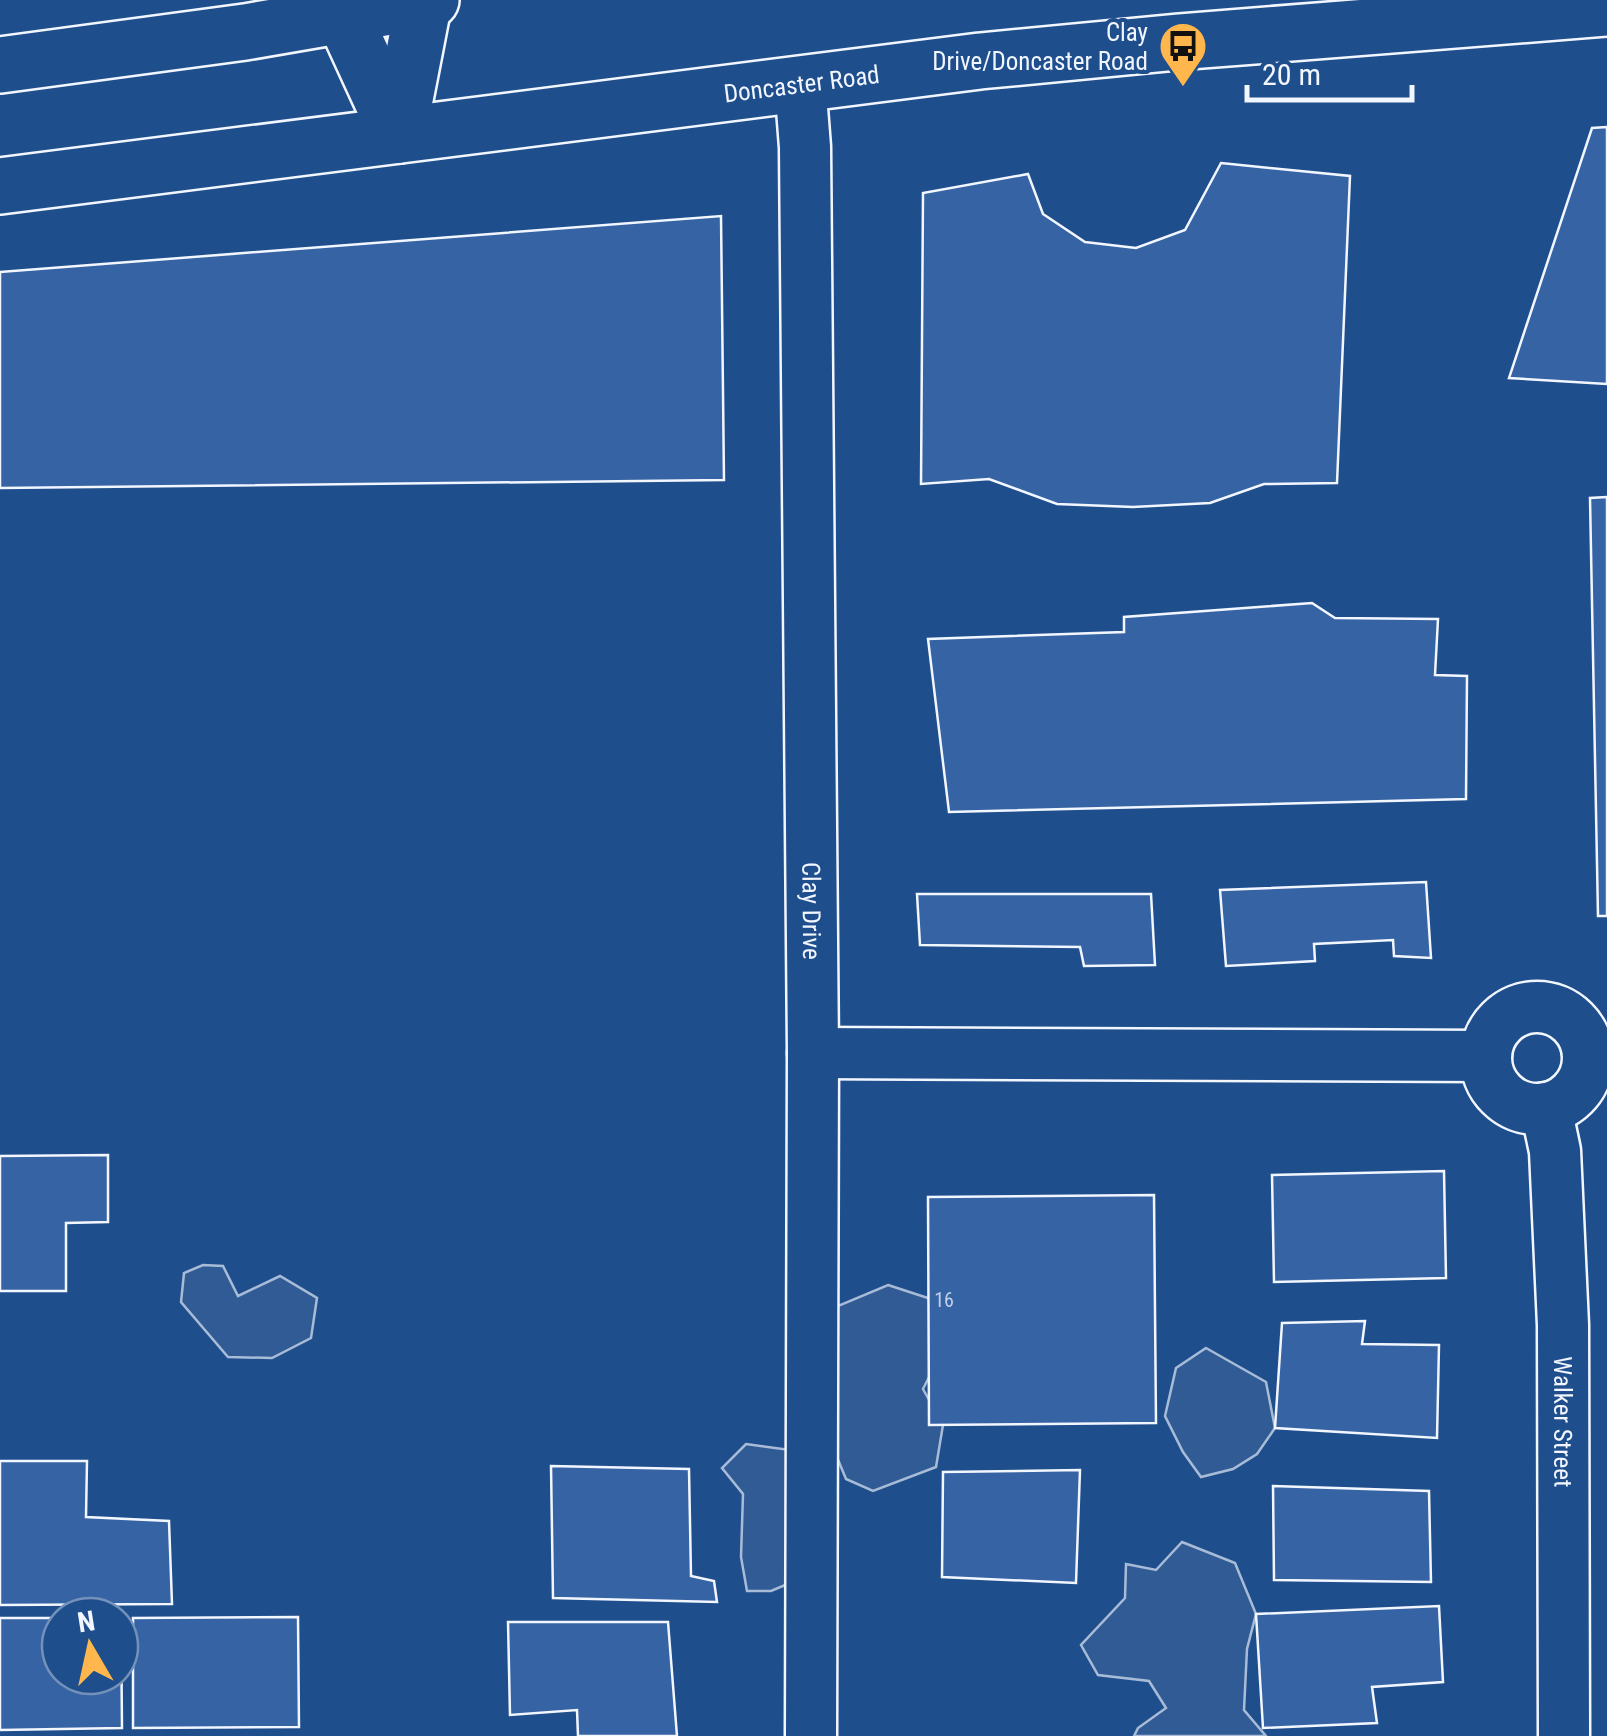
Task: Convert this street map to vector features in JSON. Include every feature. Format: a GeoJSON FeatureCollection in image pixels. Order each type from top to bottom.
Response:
{"type":"FeatureCollection","features":[{"type":"Feature","properties":{"kind":"main road"},"geometry":{"type":"LineString","coordinates":[[0,65],[245,32],[431,0]]}},
{"type":"Feature","properties":{"kind":"main road"},"geometry":{"type":"LineString","coordinates":[[398,135],[424,1]]}},
{"type":"Feature","properties":{"kind":"main road","name":"Doncaster Road"},"geometry":{"type":"LineString","coordinates":[[0,186],[800,83],[1178,42],[1590,6]]}},
{"type":"Feature","properties":{"kind":"main road"},"geometry":{"type":"LineString","coordinates":[[343,15],[398,135]]}},
{"type":"Feature","properties":{"kind":"street","name":"Clay Drive"},"geometry":{"type":"LineString","coordinates":[[800,83],[805,147],[813,1053],[810,1736]]}},
{"type":"Feature","properties":{"kind":"street"},"geometry":{"type":"LineString","coordinates":[[1531,1007],[1592,1021],[1584,1077],[1576,1092],[1562,1103],[1528,1108],[1510,1102],[1488,1074],[1486,1056],[1490,1039],[1500,1024],[1531,1007]]}},
{"type":"Feature","properties":{"kind":"street"},"geometry":{"type":"LineString","coordinates":[[813,1053],[1486,1056]]}},
{"type":"Feature","properties":{"kind":"street","name":"Walker Street"},"geometry":{"type":"LineString","coordinates":[[1546,1108],[1554,1151],[1563,1325],[1564,1736]]}},
{"type":"Feature","properties":{"kind":"shaded area"},"geometry":{"type":"Polygon","coordinates":[[[203,1265],[223,1266],[238,1296],[280,1276],[317,1298],[311,1338],[272,1358],[228,1357],[181,1302],[184,1273],[203,1265]]]}},
{"type":"Feature","properties":{"kind":"shaded area"},"geometry":{"type":"Polygon","coordinates":[[[888,1285],[934,1300],[942,1352],[923,1389],[943,1425],[936,1467],[873,1491],[846,1479],[822,1421],[833,1308],[888,1285]]]}},
{"type":"Feature","properties":{"kind":"shaded area"},"geometry":{"type":"Polygon","coordinates":[[[1206,1348],[1266,1382],[1275,1428],[1257,1454],[1233,1469],[1201,1477],[1165,1416],[1176,1368],[1206,1348]]]}},
{"type":"Feature","properties":{"kind":"shaded area"},"geometry":{"type":"Polygon","coordinates":[[[746,1444],[813,1453],[790,1583],[771,1591],[747,1591],[741,1557],[743,1494],[722,1468],[746,1444]]]}},
{"type":"Feature","properties":{"kind":"shaded area"},"geometry":{"type":"Polygon","coordinates":[[[1182,1542],[1235,1563],[1256,1614],[1247,1649],[1244,1710],[1266,1736],[1134,1736],[1138,1728],[1166,1708],[1149,1681],[1098,1675],[1081,1645],[1125,1598],[1126,1564],[1156,1570],[1182,1542]]]}},
{"type":"Feature","properties":{"kind":"building"},"geometry":{"type":"Polygon","coordinates":[[[1607,127],[1607,384],[1509,378],[1592,128],[1607,127]]]}},
{"type":"Feature","properties":{"kind":"building"},"geometry":{"type":"Polygon","coordinates":[[[1221,163],[1350,176],[1337,483],[1264,484],[1210,503],[1133,507],[1057,504],[989,479],[921,484],[923,193],[1028,174],[1043,214],[1085,242],[1136,248],[1185,230],[1221,163]]]}},
{"type":"Feature","properties":{"kind":"building"},"geometry":{"type":"Polygon","coordinates":[[[721,216],[724,480],[0,488],[0,272],[721,216]]]}},
{"type":"Feature","properties":{"kind":"building"},"geometry":{"type":"Polygon","coordinates":[[[1607,497],[1607,916],[1598,916],[1590,498],[1607,497]]]}},
{"type":"Feature","properties":{"kind":"building"},"geometry":{"type":"Polygon","coordinates":[[[1312,603],[1335,618],[1438,619],[1435,675],[1467,676],[1466,799],[949,812],[928,639],[1124,632],[1124,617],[1312,603]]]}},
{"type":"Feature","properties":{"kind":"building"},"geometry":{"type":"Polygon","coordinates":[[[1426,882],[1431,958],[1394,956],[1393,940],[1314,944],[1315,961],[1226,966],[1220,890],[1426,882]]]}},
{"type":"Feature","properties":{"kind":"building"},"geometry":{"type":"Polygon","coordinates":[[[917,894],[1151,894],[1155,965],[1084,966],[1080,947],[920,945],[917,894]]]}},
{"type":"Feature","properties":{"kind":"building"},"geometry":{"type":"Polygon","coordinates":[[[108,1155],[108,1222],[66,1223],[66,1291],[0,1291],[0,1156],[108,1155]]]}},
{"type":"Feature","properties":{"kind":"building"},"geometry":{"type":"Polygon","coordinates":[[[1444,1171],[1446,1278],[1274,1282],[1272,1175],[1444,1171]]]}},
{"type":"Feature","properties":{"kind":"building"},"geometry":{"type":"Polygon","coordinates":[[[1154,1195],[1156,1423],[929,1425],[928,1197],[1154,1195]]]}},
{"type":"Feature","properties":{"kind":"building"},"geometry":{"type":"Polygon","coordinates":[[[1365,1321],[1362,1344],[1439,1345],[1437,1438],[1275,1428],[1282,1323],[1365,1321]]]}},
{"type":"Feature","properties":{"kind":"building"},"geometry":{"type":"Polygon","coordinates":[[[0,1461],[87,1461],[86,1517],[169,1521],[172,1604],[140,1604],[140,1596],[40,1596],[40,1605],[0,1605],[0,1461]]]}},
{"type":"Feature","properties":{"kind":"building"},"geometry":{"type":"Polygon","coordinates":[[[551,1466],[689,1469],[691,1576],[714,1581],[717,1602],[553,1598],[551,1466]]]}},
{"type":"Feature","properties":{"kind":"building"},"geometry":{"type":"Polygon","coordinates":[[[1080,1470],[1076,1583],[942,1577],[943,1472],[1080,1470]]]}},
{"type":"Feature","properties":{"kind":"building"},"geometry":{"type":"Polygon","coordinates":[[[1273,1486],[1429,1491],[1431,1582],[1274,1580],[1273,1486]]]}},
{"type":"Feature","properties":{"kind":"building"},"geometry":{"type":"Polygon","coordinates":[[[1439,1606],[1443,1682],[1372,1687],[1377,1723],[1263,1728],[1256,1614],[1439,1606]]]}},
{"type":"Feature","properties":{"kind":"building"},"geometry":{"type":"Polygon","coordinates":[[[298,1617],[299,1727],[133,1728],[133,1696],[140,1696],[140,1618],[298,1617]]]}},
{"type":"Feature","properties":{"kind":"building"},"geometry":{"type":"Polygon","coordinates":[[[0,1618],[40,1618],[40,1696],[122,1696],[122,1728],[0,1730],[0,1618]]]}},
{"type":"Feature","properties":{"kind":"building"},"geometry":{"type":"Polygon","coordinates":[[[508,1622],[668,1622],[677,1736],[578,1736],[577,1710],[510,1715],[508,1622]]]}},
{"type":"Feature","properties":{"kind":"place","name":"Clay Drive/Doncaster Road"},"geometry":{"type":"Point","coordinates":[1183,88]}}]}
